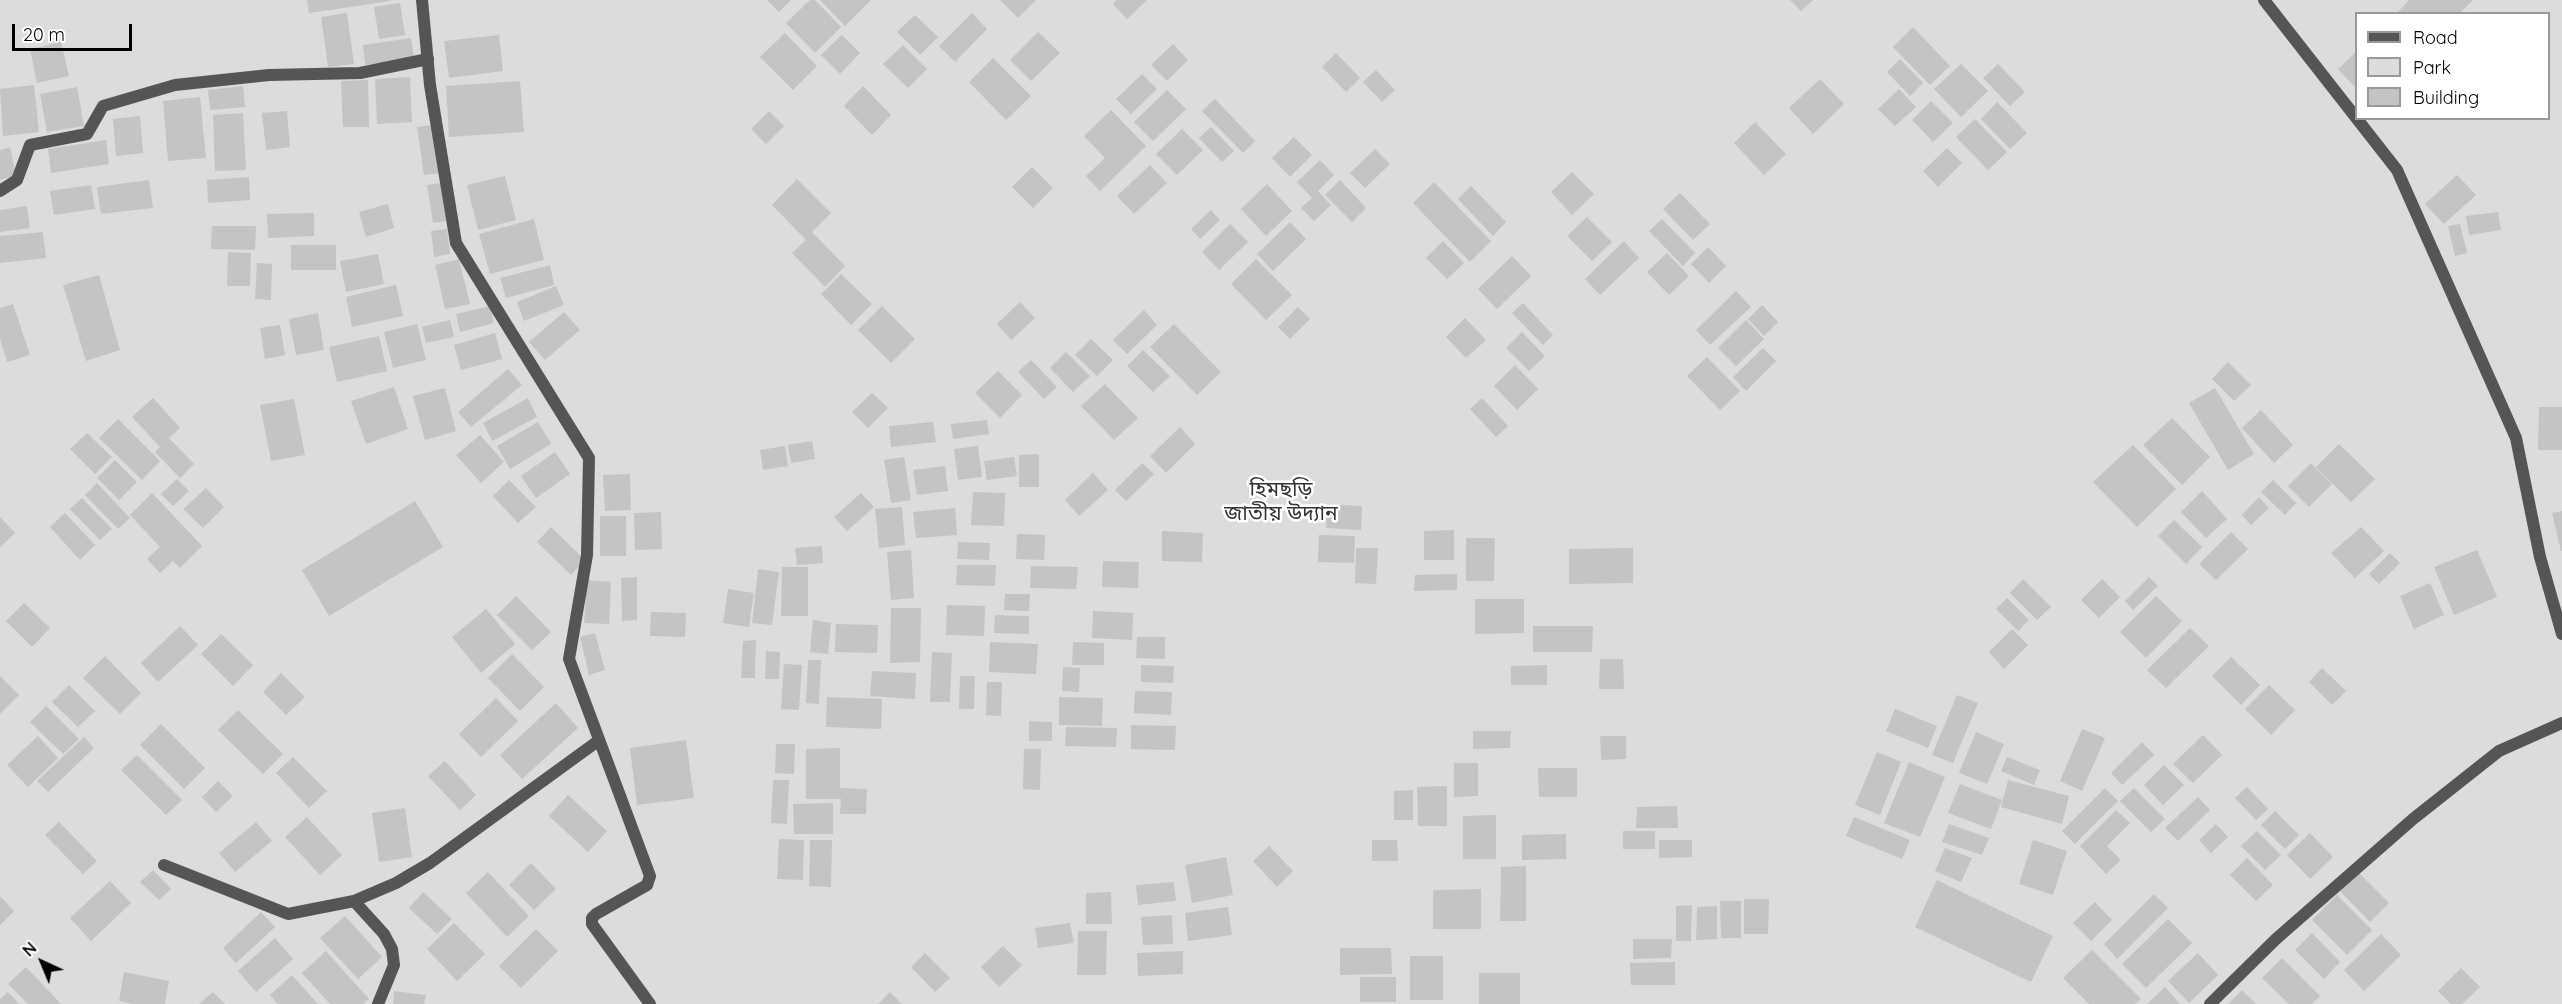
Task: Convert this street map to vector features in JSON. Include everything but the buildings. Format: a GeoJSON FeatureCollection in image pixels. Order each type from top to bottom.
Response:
{"type":"FeatureCollection","features":[{"type":"Feature","properties":{"kind":"street"},"geometry":{"type":"LineString","coordinates":[[422,0],[428,59],[456,243],[589,458],[587,555],[569,659],[650,876],[647,885],[596,914],[592,918],[592,924],[650,1004]]}},
{"type":"Feature","properties":{"kind":"street"},"geometry":{"type":"LineString","coordinates":[[2264,0],[2355,116]]}},
{"type":"Feature","properties":{"kind":"street"},"geometry":{"type":"LineString","coordinates":[[0,191],[17,180],[30,145],[87,134],[103,106],[175,85],[269,75],[360,73],[428,59]]}},
{"type":"Feature","properties":{"kind":"street"},"geometry":{"type":"LineString","coordinates":[[2358,120],[2397,170],[2516,438],[2540,557],[2562,634]]}},
{"type":"Feature","properties":{"kind":"street"},"geometry":{"type":"LineString","coordinates":[[2210,1004],[2276,939],[2422,812],[2499,751],[2562,723]]}},
{"type":"Feature","properties":{"kind":"street"},"geometry":{"type":"LineString","coordinates":[[164,865],[288,914],[354,900],[396,883],[430,863],[598,741]]}},
{"type":"Feature","properties":{"kind":"street"},"geometry":{"type":"LineString","coordinates":[[354,900],[384,934],[392,949],[394,964],[378,1004]]}},
{"type":"Feature","properties":{"kind":"green space","name":"হিমছড়ি জাতীয় উদ্যান"},"geometry":{"type":"Polygon","coordinates":[[[0,0],[2562,0],[2562,1004],[0,1004],[0,0]]]}}]}
